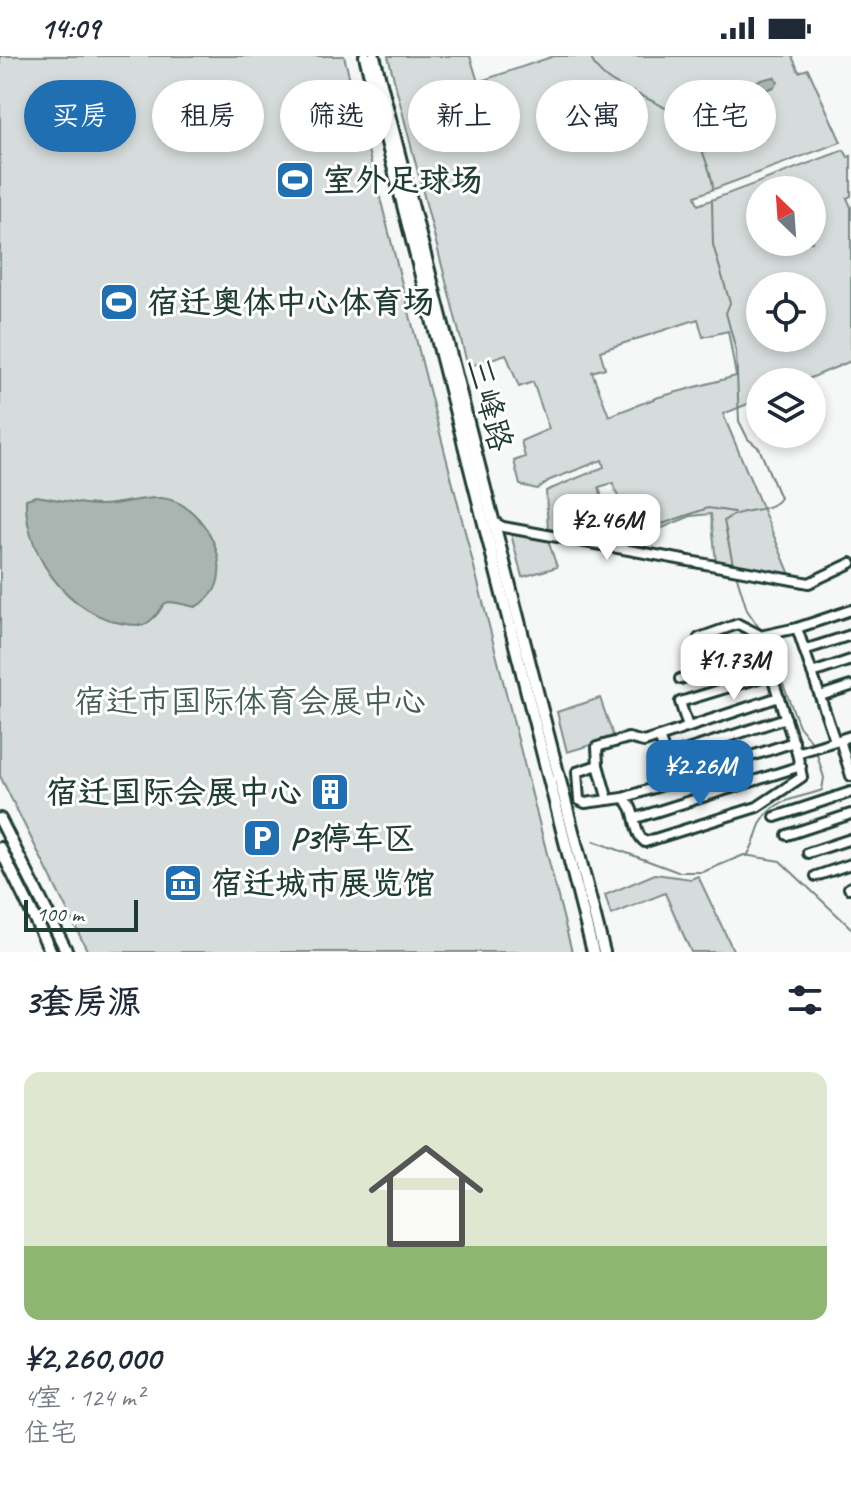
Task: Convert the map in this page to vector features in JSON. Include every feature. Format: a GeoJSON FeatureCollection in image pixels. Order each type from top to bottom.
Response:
{"type":"FeatureCollection","features":[{"type":"Feature","properties":{"kind":"main road","name":"三峰路"},"geometry":{"type":"LineString","coordinates":[[365,56],[560,802],[604,952]]}},
{"type":"Feature","properties":{"kind":"main road","name":"三峰路"},"geometry":{"type":"LineString","coordinates":[[374,56],[494,522],[593,952]]}},
{"type":"Feature","properties":{"kind":"main road"},"geometry":{"type":"LineString","coordinates":[[0,819],[67,952]]}},
{"type":"Feature","properties":{"kind":"main road"},"geometry":{"type":"LineString","coordinates":[[0,848],[51,952]]}},
{"type":"Feature","properties":{"kind":"street"},"geometry":{"type":"LineString","coordinates":[[494,522],[503,527],[809,583],[851,563]]}},
{"type":"Feature","properties":{"kind":"street"},"geometry":{"type":"LineString","coordinates":[[760,636],[797,628],[851,610]]}},
{"type":"Feature","properties":{"kind":"street"},"geometry":{"type":"LineString","coordinates":[[623,798],[636,818],[638,835],[645,842],[757,807],[798,781],[801,766],[760,636],[743,623],[699,638]]}},
{"type":"Feature","properties":{"kind":"street"},"geometry":{"type":"LineString","coordinates":[[797,628],[851,776]]}},
{"type":"Feature","properties":{"kind":"street"},"geometry":{"type":"LineString","coordinates":[[804,650],[851,635]]}},
{"type":"Feature","properties":{"kind":"street"},"geometry":{"type":"LineString","coordinates":[[680,679],[765,651]]}},
{"type":"Feature","properties":{"kind":"street"},"geometry":{"type":"LineString","coordinates":[[812,673],[851,660]]}},
{"type":"Feature","properties":{"kind":"street"},"geometry":{"type":"LineString","coordinates":[[688,727],[680,702],[772,674]]}},
{"type":"Feature","properties":{"kind":"street"},"geometry":{"type":"LineString","coordinates":[[820,696],[851,686]]}},
{"type":"Feature","properties":{"kind":"street"},"geometry":{"type":"LineString","coordinates":[[607,797],[598,765],[597,747],[628,738],[640,742],[659,737],[779,697]]}},
{"type":"Feature","properties":{"kind":"street"},"geometry":{"type":"LineString","coordinates":[[659,737],[666,757],[786,718]]}},
{"type":"Feature","properties":{"kind":"street"},"geometry":{"type":"LineString","coordinates":[[797,753],[851,736]]}},
{"type":"Feature","properties":{"kind":"street"},"geometry":{"type":"LineString","coordinates":[[598,765],[577,772],[577,793],[585,803],[607,797],[623,798],[794,742]]}},
{"type":"Feature","properties":{"kind":"street"},"geometry":{"type":"LineString","coordinates":[[636,818],[801,766]]}},
{"type":"Feature","properties":{"kind":"street"},"geometry":{"type":"LineString","coordinates":[[775,817],[851,792]]}},
{"type":"Feature","properties":{"kind":"street"},"geometry":{"type":"LineString","coordinates":[[560,802],[577,793]]}},
{"type":"Feature","properties":{"kind":"street"},"geometry":{"type":"LineString","coordinates":[[787,835],[851,814]]}},
{"type":"Feature","properties":{"kind":"street"},"geometry":{"type":"LineString","coordinates":[[808,853],[851,839]]}},
{"type":"Feature","properties":{"kind":"street"},"geometry":{"type":"LineString","coordinates":[[816,876],[851,864]]}},
{"type":"Feature","properties":{"kind":"green space","name":"宿迁市国际体育会展中心"},"geometry":{"type":"Polygon","coordinates":[[[0,56],[344,56],[350,80],[280,80],[280,152],[368,152],[572,952],[88,952],[0,776],[0,56]]]}},
{"type":"Feature","properties":{"kind":"green space"},"geometry":{"type":"Polygon","coordinates":[[[388,56],[470,56],[477,80],[408,80],[408,134],[388,56]]]}},
{"type":"Feature","properties":{"kind":"green space"},"geometry":{"type":"Polygon","coordinates":[[[554,56],[792,56],[799,72],[808,69],[841,142],[695,196],[698,205],[746,187],[746,256],[826,256],[826,176],[775,176],[844,150],[848,157],[851,156],[851,196],[847,198],[851,207],[851,361],[826,372],[826,368],[746,368],[746,405],[723,414],[791,577],[716,562],[711,514],[691,516],[633,540],[613,483],[599,487],[602,498],[590,501],[590,535],[548,529],[546,491],[604,467],[602,460],[550,480],[537,489],[520,485],[514,461],[525,457],[521,441],[549,429],[533,382],[519,387],[506,354],[468,367],[413,152],[520,152],[520,80],[484,80],[554,56]],[[698,319],[600,351],[605,368],[592,372],[609,416],[659,397],[736,376],[728,331],[703,337],[698,319]]]}},
{"type":"Feature","properties":{"kind":"green space"},"geometry":{"type":"Polygon","coordinates":[[[510,530],[547,537],[557,567],[522,577],[510,530]]]}},
{"type":"Feature","properties":{"kind":"green space"},"geometry":{"type":"Polygon","coordinates":[[[600,698],[614,738],[567,752],[557,712],[600,698]]]}},
{"type":"Feature","properties":{"kind":"green space"},"geometry":{"type":"Polygon","coordinates":[[[655,874],[691,879],[698,876],[734,952],[691,952],[665,893],[611,915],[605,895],[655,874]]]}},
{"type":"Feature","properties":{"kind":"shaded area"},"geometry":{"type":"Polygon","coordinates":[[[36,496],[98,505],[160,498],[184,506],[203,525],[216,549],[219,574],[215,590],[195,607],[167,603],[144,625],[120,623],[97,615],[77,603],[60,586],[34,545],[26,499],[36,496]]]}},
{"type":"Feature","properties":{"kind":"waterway"},"geometry":{"type":"LineString","coordinates":[[590,56],[599,71],[611,81],[660,105],[691,131],[703,153],[713,189]]}},
{"type":"Feature","properties":{"kind":"waterway"},"geometry":{"type":"LineString","coordinates":[[712,201],[713,245],[730,303],[726,313],[736,350],[739,421],[748,439],[759,448],[780,498],[769,506],[724,521],[733,564]]}},
{"type":"Feature","properties":{"kind":"waterway"},"geometry":{"type":"LineString","coordinates":[[636,533],[708,508],[734,512]]}},
{"type":"Feature","properties":{"kind":"waterway"},"geometry":{"type":"LineString","coordinates":[[736,574],[747,610],[762,632]]}},
{"type":"Feature","properties":{"kind":"waterway"},"geometry":{"type":"LineString","coordinates":[[767,642],[799,726],[814,745]]}},
{"type":"Feature","properties":{"kind":"waterway"},"geometry":{"type":"LineString","coordinates":[[747,856],[770,810],[786,801],[822,790],[824,778],[816,751]]}},
{"type":"Feature","properties":{"kind":"waterway"},"geometry":{"type":"LineString","coordinates":[[594,841],[678,872],[703,872],[744,855],[780,861],[851,928]]}},
{"type":"Feature","properties":{"kind":"place","name":"室外足球场"},"geometry":{"type":"Point","coordinates":[295,180]}},
{"type":"Feature","properties":{"kind":"place","name":"宿迁奥体中心体育场"},"geometry":{"type":"Point","coordinates":[119,302]}},
{"type":"Feature","properties":{"kind":"place","name":"宿迁国际会展中心"},"geometry":{"type":"Point","coordinates":[330,792]}},
{"type":"Feature","properties":{"kind":"place","name":"P3停车区"},"geometry":{"type":"Point","coordinates":[262,838]}},
{"type":"Feature","properties":{"kind":"place","name":"宿迁城市展览馆"},"geometry":{"type":"Point","coordinates":[183,883]}}]}
